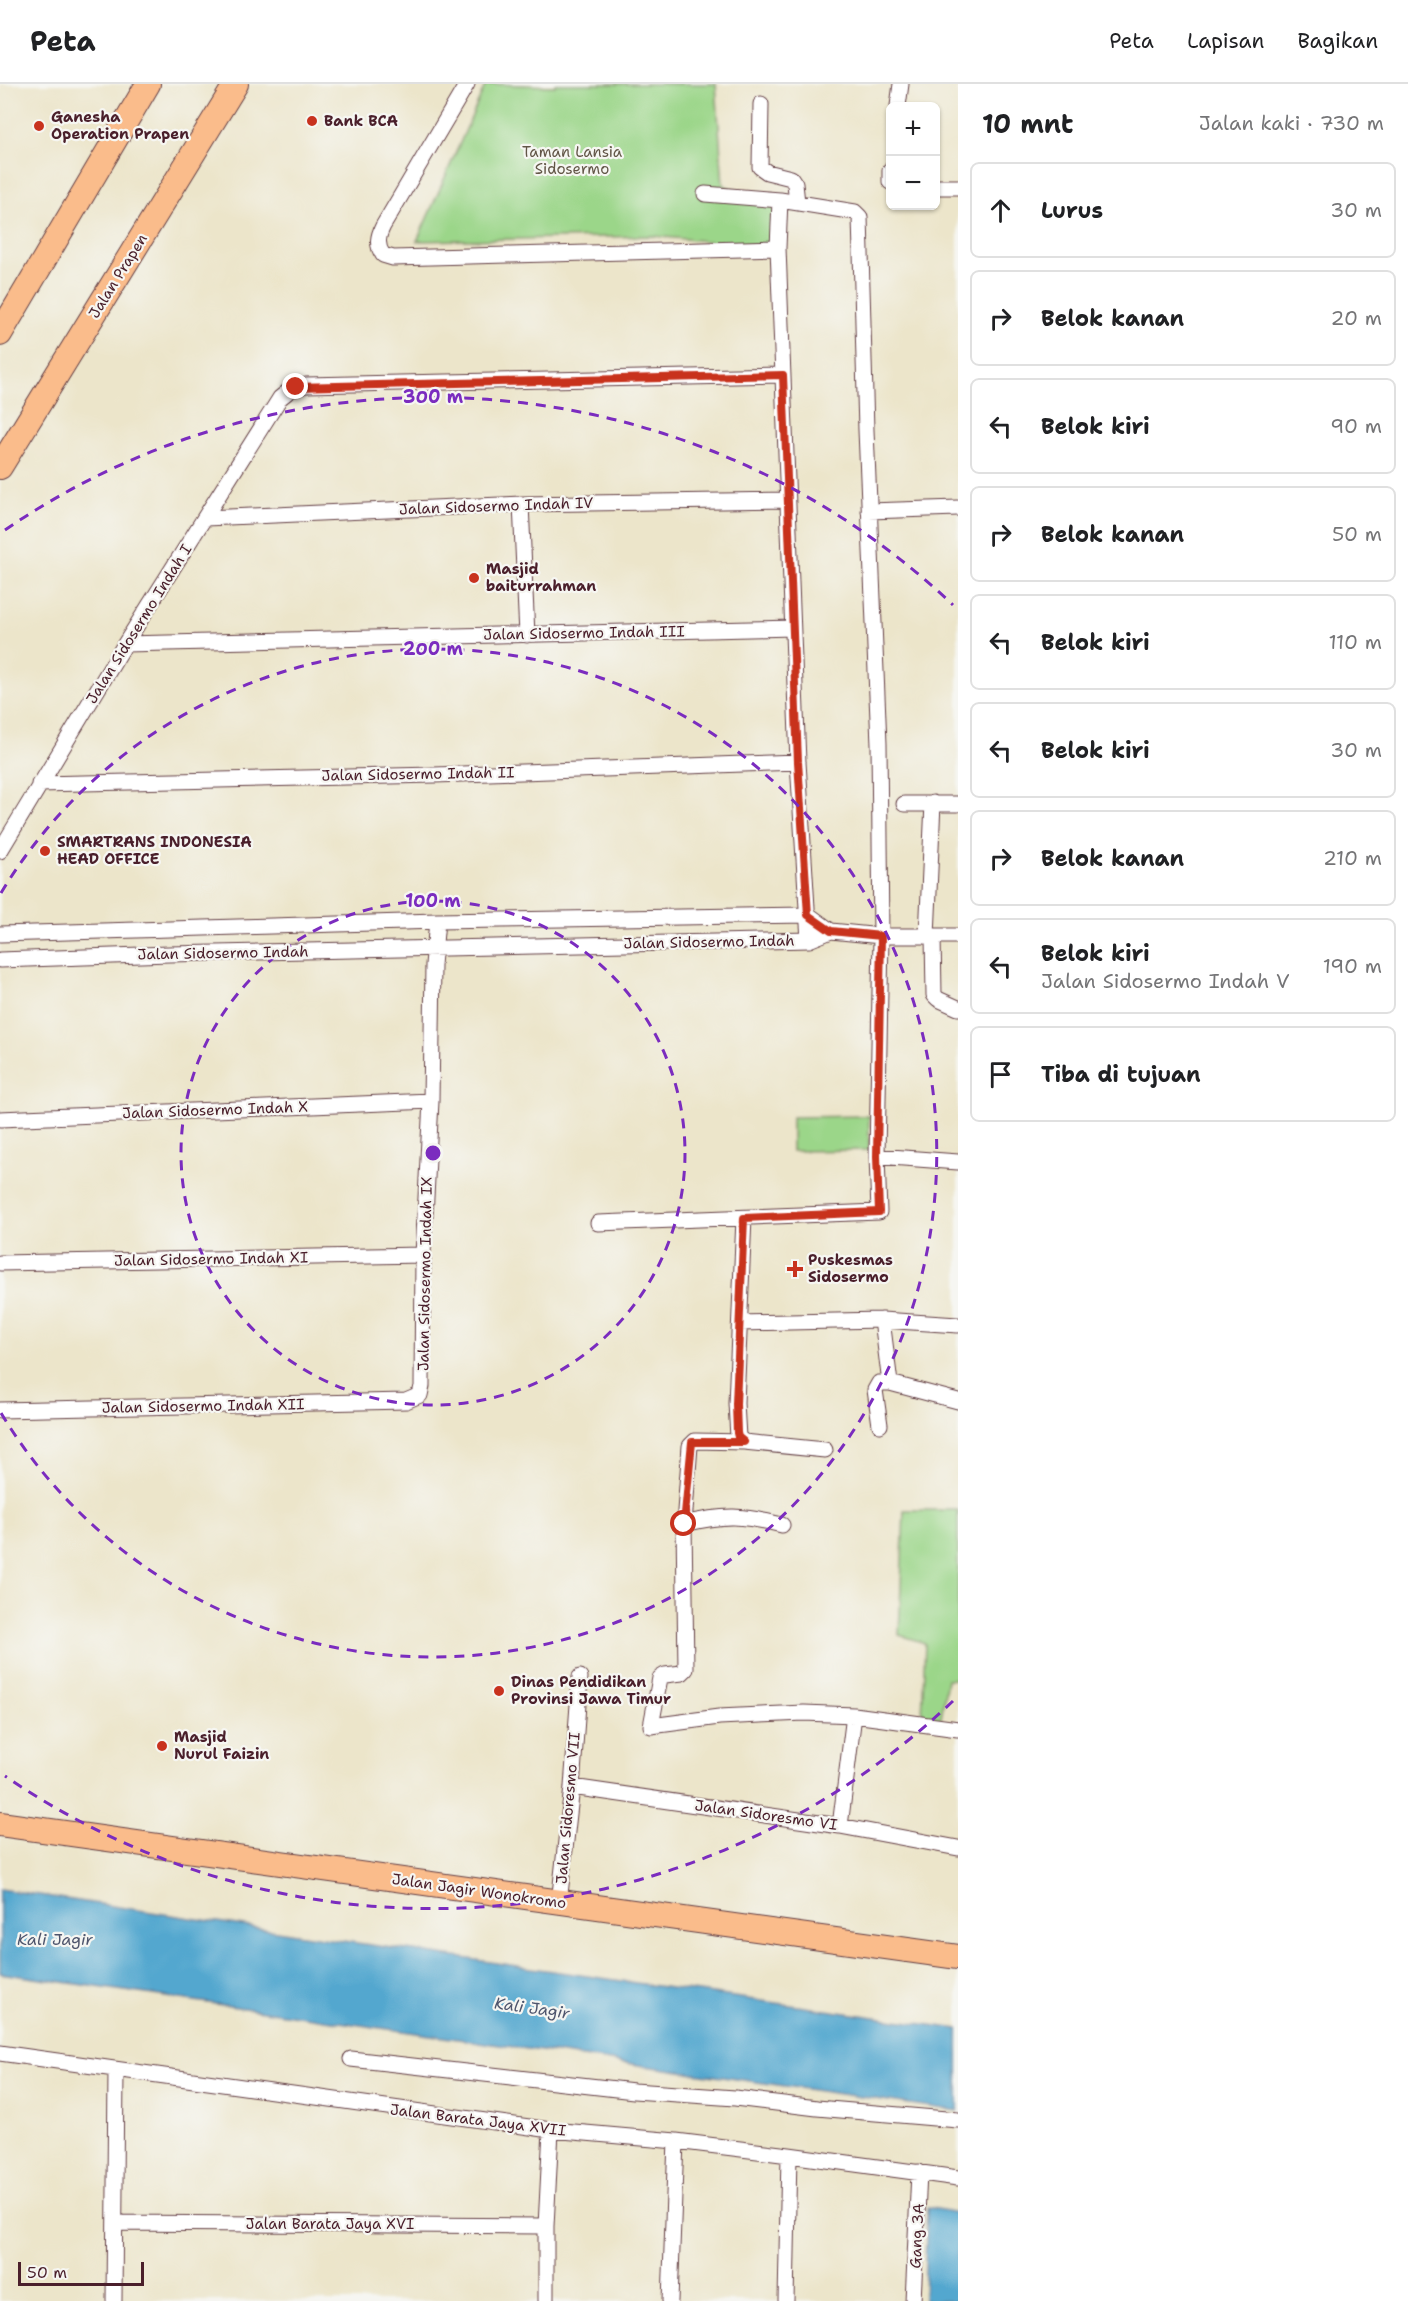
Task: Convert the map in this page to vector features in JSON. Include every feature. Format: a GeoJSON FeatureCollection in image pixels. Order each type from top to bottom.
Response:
{"type":"FeatureCollection","features":[{"type":"Feature","properties":{"kind":"main road"},"geometry":{"type":"LineString","coordinates":[[0,334],[148,84]]}},
{"type":"Feature","properties":{"kind":"main road","name":"Jalan Prapen"},"geometry":{"type":"LineString","coordinates":[[0,467],[236,84]]}},
{"type":"Feature","properties":{"kind":"main road","name":"Jalan Jagir Wonokromo"},"geometry":{"type":"LineString","coordinates":[[0,1824],[958,1958]]}},
{"type":"Feature","properties":{"kind":"street"},"geometry":{"type":"LineString","coordinates":[[467,84],[379,234],[382,255],[393,258],[778,248]]}},
{"type":"Feature","properties":{"kind":"street"},"geometry":{"type":"LineString","coordinates":[[899,102],[901,84]]}},
{"type":"Feature","properties":{"kind":"street"},"geometry":{"type":"LineString","coordinates":[[761,104],[760,167],[764,171],[792,178],[797,202]]}},
{"type":"Feature","properties":{"kind":"street"},"geometry":{"type":"LineString","coordinates":[[940,187],[958,187]]}},
{"type":"Feature","properties":{"kind":"street"},"geometry":{"type":"LineString","coordinates":[[598,1223],[879,1212],[877,1156],[881,936],[879,744],[860,217],[855,212],[797,202],[705,194]]}},
{"type":"Feature","properties":{"kind":"street"},"geometry":{"type":"LineString","coordinates":[[780,200],[778,248],[792,628],[809,940]]}},
{"type":"Feature","properties":{"kind":"street","name":"Jalan Sidosermo Indah I"},"geometry":{"type":"LineString","coordinates":[[0,851],[125,644],[280,398],[290,390],[306,385],[783,375]]}},
{"type":"Feature","properties":{"kind":"street","name":"Jalan Sidosermo Indah IV"},"geometry":{"type":"LineString","coordinates":[[205,518],[521,504],[787,500]]}},
{"type":"Feature","properties":{"kind":"street"},"geometry":{"type":"LineString","coordinates":[[521,504],[527,635]]}},
{"type":"Feature","properties":{"kind":"street"},"geometry":{"type":"LineString","coordinates":[[869,511],[958,508]]}},
{"type":"Feature","properties":{"kind":"street","name":"Jalan Sidosermo Indah III"},"geometry":{"type":"LineString","coordinates":[[125,644],[792,628]]}},
{"type":"Feature","properties":{"kind":"street","name":"Jalan Sidosermo Indah II"},"geometry":{"type":"LineString","coordinates":[[39,784],[435,775],[798,762]]}},
{"type":"Feature","properties":{"kind":"street"},"geometry":{"type":"LineString","coordinates":[[933,803],[930,936],[934,995],[958,1008]]}},
{"type":"Feature","properties":{"kind":"street"},"geometry":{"type":"LineString","coordinates":[[904,804],[958,804]]}},
{"type":"Feature","properties":{"kind":"street","name":"Jalan Sidosermo Indah"},"geometry":{"type":"LineString","coordinates":[[0,934],[437,921],[808,915],[831,931]]}},
{"type":"Feature","properties":{"kind":"street","name":"Jalan Sidosermo Indah IX"},"geometry":{"type":"LineString","coordinates":[[406,1401],[416,1398],[422,1386],[423,1256],[431,1101],[434,948],[437,921]]}},
{"type":"Feature","properties":{"kind":"street"},"geometry":{"type":"LineString","coordinates":[[168,929],[169,954]]}},
{"type":"Feature","properties":{"kind":"street"},"geometry":{"type":"LineString","coordinates":[[831,931],[881,936],[958,936]]}},
{"type":"Feature","properties":{"kind":"street","name":"Jalan Sidosermo Indah"},"geometry":{"type":"LineString","coordinates":[[0,960],[169,954],[809,940],[831,931]]}},
{"type":"Feature","properties":{"kind":"street","name":"Jalan Sidosermo Indah X"},"geometry":{"type":"LineString","coordinates":[[0,1119],[431,1101]]}},
{"type":"Feature","properties":{"kind":"street"},"geometry":{"type":"LineString","coordinates":[[877,1156],[958,1162]]}},
{"type":"Feature","properties":{"kind":"street"},"geometry":{"type":"LineString","coordinates":[[744,1218],[736,1404],[737,1433],[744,1442]]}},
{"type":"Feature","properties":{"kind":"street","name":"Jalan Sidosermo Indah XI"},"geometry":{"type":"LineString","coordinates":[[0,1263],[423,1256]]}},
{"type":"Feature","properties":{"kind":"street"},"geometry":{"type":"LineString","coordinates":[[740,1323],[882,1320],[958,1325]]}},
{"type":"Feature","properties":{"kind":"street"},"geometry":{"type":"LineString","coordinates":[[882,1320],[890,1383]]}},
{"type":"Feature","properties":{"kind":"street"},"geometry":{"type":"LineString","coordinates":[[880,1425],[875,1390],[879,1383],[890,1383],[958,1401]]}},
{"type":"Feature","properties":{"kind":"street","name":"Jalan Sidosermo Indah XII"},"geometry":{"type":"LineString","coordinates":[[0,1410],[406,1401]]}},
{"type":"Feature","properties":{"kind":"street"},"geometry":{"type":"LineString","coordinates":[[825,1450],[744,1442],[692,1442],[684,1524],[686,1669],[682,1673],[665,1675],[660,1678],[651,1726],[719,1717],[804,1713],[854,1715],[958,1729]]}},
{"type":"Feature","properties":{"kind":"street"},"geometry":{"type":"LineString","coordinates":[[684,1524],[728,1515],[745,1516],[782,1525]]}},
{"type":"Feature","properties":{"kind":"street","name":"Jalan Sidoresmo VII"},"geometry":{"type":"LineString","coordinates":[[558,1903],[572,1787],[580,1677]]}},
{"type":"Feature","properties":{"kind":"street"},"geometry":{"type":"LineString","coordinates":[[840,1826],[854,1715]]}},
{"type":"Feature","properties":{"kind":"street","name":"Jalan Sidoresmo VI"},"geometry":{"type":"LineString","coordinates":[[572,1787],[840,1826],[958,1848]]}},
{"type":"Feature","properties":{"kind":"street","name":"Jalan Barata Jaya XVII"},"geometry":{"type":"LineString","coordinates":[[0,2053],[551,2130],[676,2141],[958,2178]]}},
{"type":"Feature","properties":{"kind":"street"},"geometry":{"type":"LineString","coordinates":[[351,2059],[634,2091],[735,2098],[817,2108],[958,2120]]}},
{"type":"Feature","properties":{"kind":"street"},"geometry":{"type":"LineString","coordinates":[[114,2301],[116,2071]]}},
{"type":"Feature","properties":{"kind":"street"},"geometry":{"type":"LineString","coordinates":[[546,2301],[546,2226],[551,2130]]}},
{"type":"Feature","properties":{"kind":"street"},"geometry":{"type":"LineString","coordinates":[[670,2301],[676,2141]]}},
{"type":"Feature","properties":{"kind":"street"},"geometry":{"type":"LineString","coordinates":[[786,2301],[789,2155]]}},
{"type":"Feature","properties":{"kind":"street","name":"Gang 3A"},"geometry":{"type":"LineString","coordinates":[[913,2301],[919,2172]]}},
{"type":"Feature","properties":{"kind":"street","name":"Jalan Barata Jaya XVI"},"geometry":{"type":"LineString","coordinates":[[115,2223],[546,2226]]}},
{"type":"Feature","properties":{"kind":"green space","name":"Taman Lansia Sidosermo"},"geometry":{"type":"Polygon","coordinates":[[[486,84],[555,86],[555,84],[716,84],[723,185],[779,207],[778,248],[653,236],[417,241],[486,84]]]}},
{"type":"Feature","properties":{"kind":"green space"},"geometry":{"type":"Polygon","coordinates":[[[869,1116],[869,1150],[792,1151],[792,1117],[869,1116]]]}},
{"type":"Feature","properties":{"kind":"green space"},"geometry":{"type":"Polygon","coordinates":[[[904,1510],[958,1510],[958,1679],[947,1679],[941,1719],[922,1717],[925,1643],[899,1635],[904,1510]]]}},
{"type":"Feature","properties":{"kind":"water","name":"Kali Jagir"},"geometry":{"type":"Polygon","coordinates":[[[0,1889],[336,1940],[958,2029],[958,2111],[0,1973],[0,1889]]]}},
{"type":"Feature","properties":{"kind":"water"},"geometry":{"type":"Polygon","coordinates":[[[927,2207],[958,2213],[958,2301],[924,2301],[927,2207]]]}},
{"type":"Feature","properties":{"kind":"place","name":"Bank BCA"},"geometry":{"type":"Point","coordinates":[312,121]}},
{"type":"Feature","properties":{"kind":"place","name":"Ganesha Operation Prapen"},"geometry":{"type":"Point","coordinates":[39,126]}},
{"type":"Feature","properties":{"kind":"place","name":"Masjid baiturrahman"},"geometry":{"type":"Point","coordinates":[474,578]}},
{"type":"Feature","properties":{"kind":"place","name":"SMARTRANS INDONESIA HEAD OFFICE"},"geometry":{"type":"Point","coordinates":[45,851]}},
{"type":"Feature","properties":{"kind":"place","name":"Puskesmas Sidosermo"},"geometry":{"type":"Point","coordinates":[795,1269]}},
{"type":"Feature","properties":{"kind":"place","name":"Dinas Pendidikan Provinsi Jawa Timur"},"geometry":{"type":"Point","coordinates":[499,1691]}},
{"type":"Feature","properties":{"kind":"place","name":"Masjid Nurul Faizin"},"geometry":{"type":"Point","coordinates":[162,1746]}},
{"type":"Feature","properties":{"kind":"route"},"geometry":{"type":"LineString","coordinates":[[296,387],[783,375],[798,762],[808,915],[831,931],[881,936],[877,1156],[879,1212],[744,1218],[736,1404],[737,1433],[744,1442],[695,1440],[692,1442],[684,1524]]}}]}
